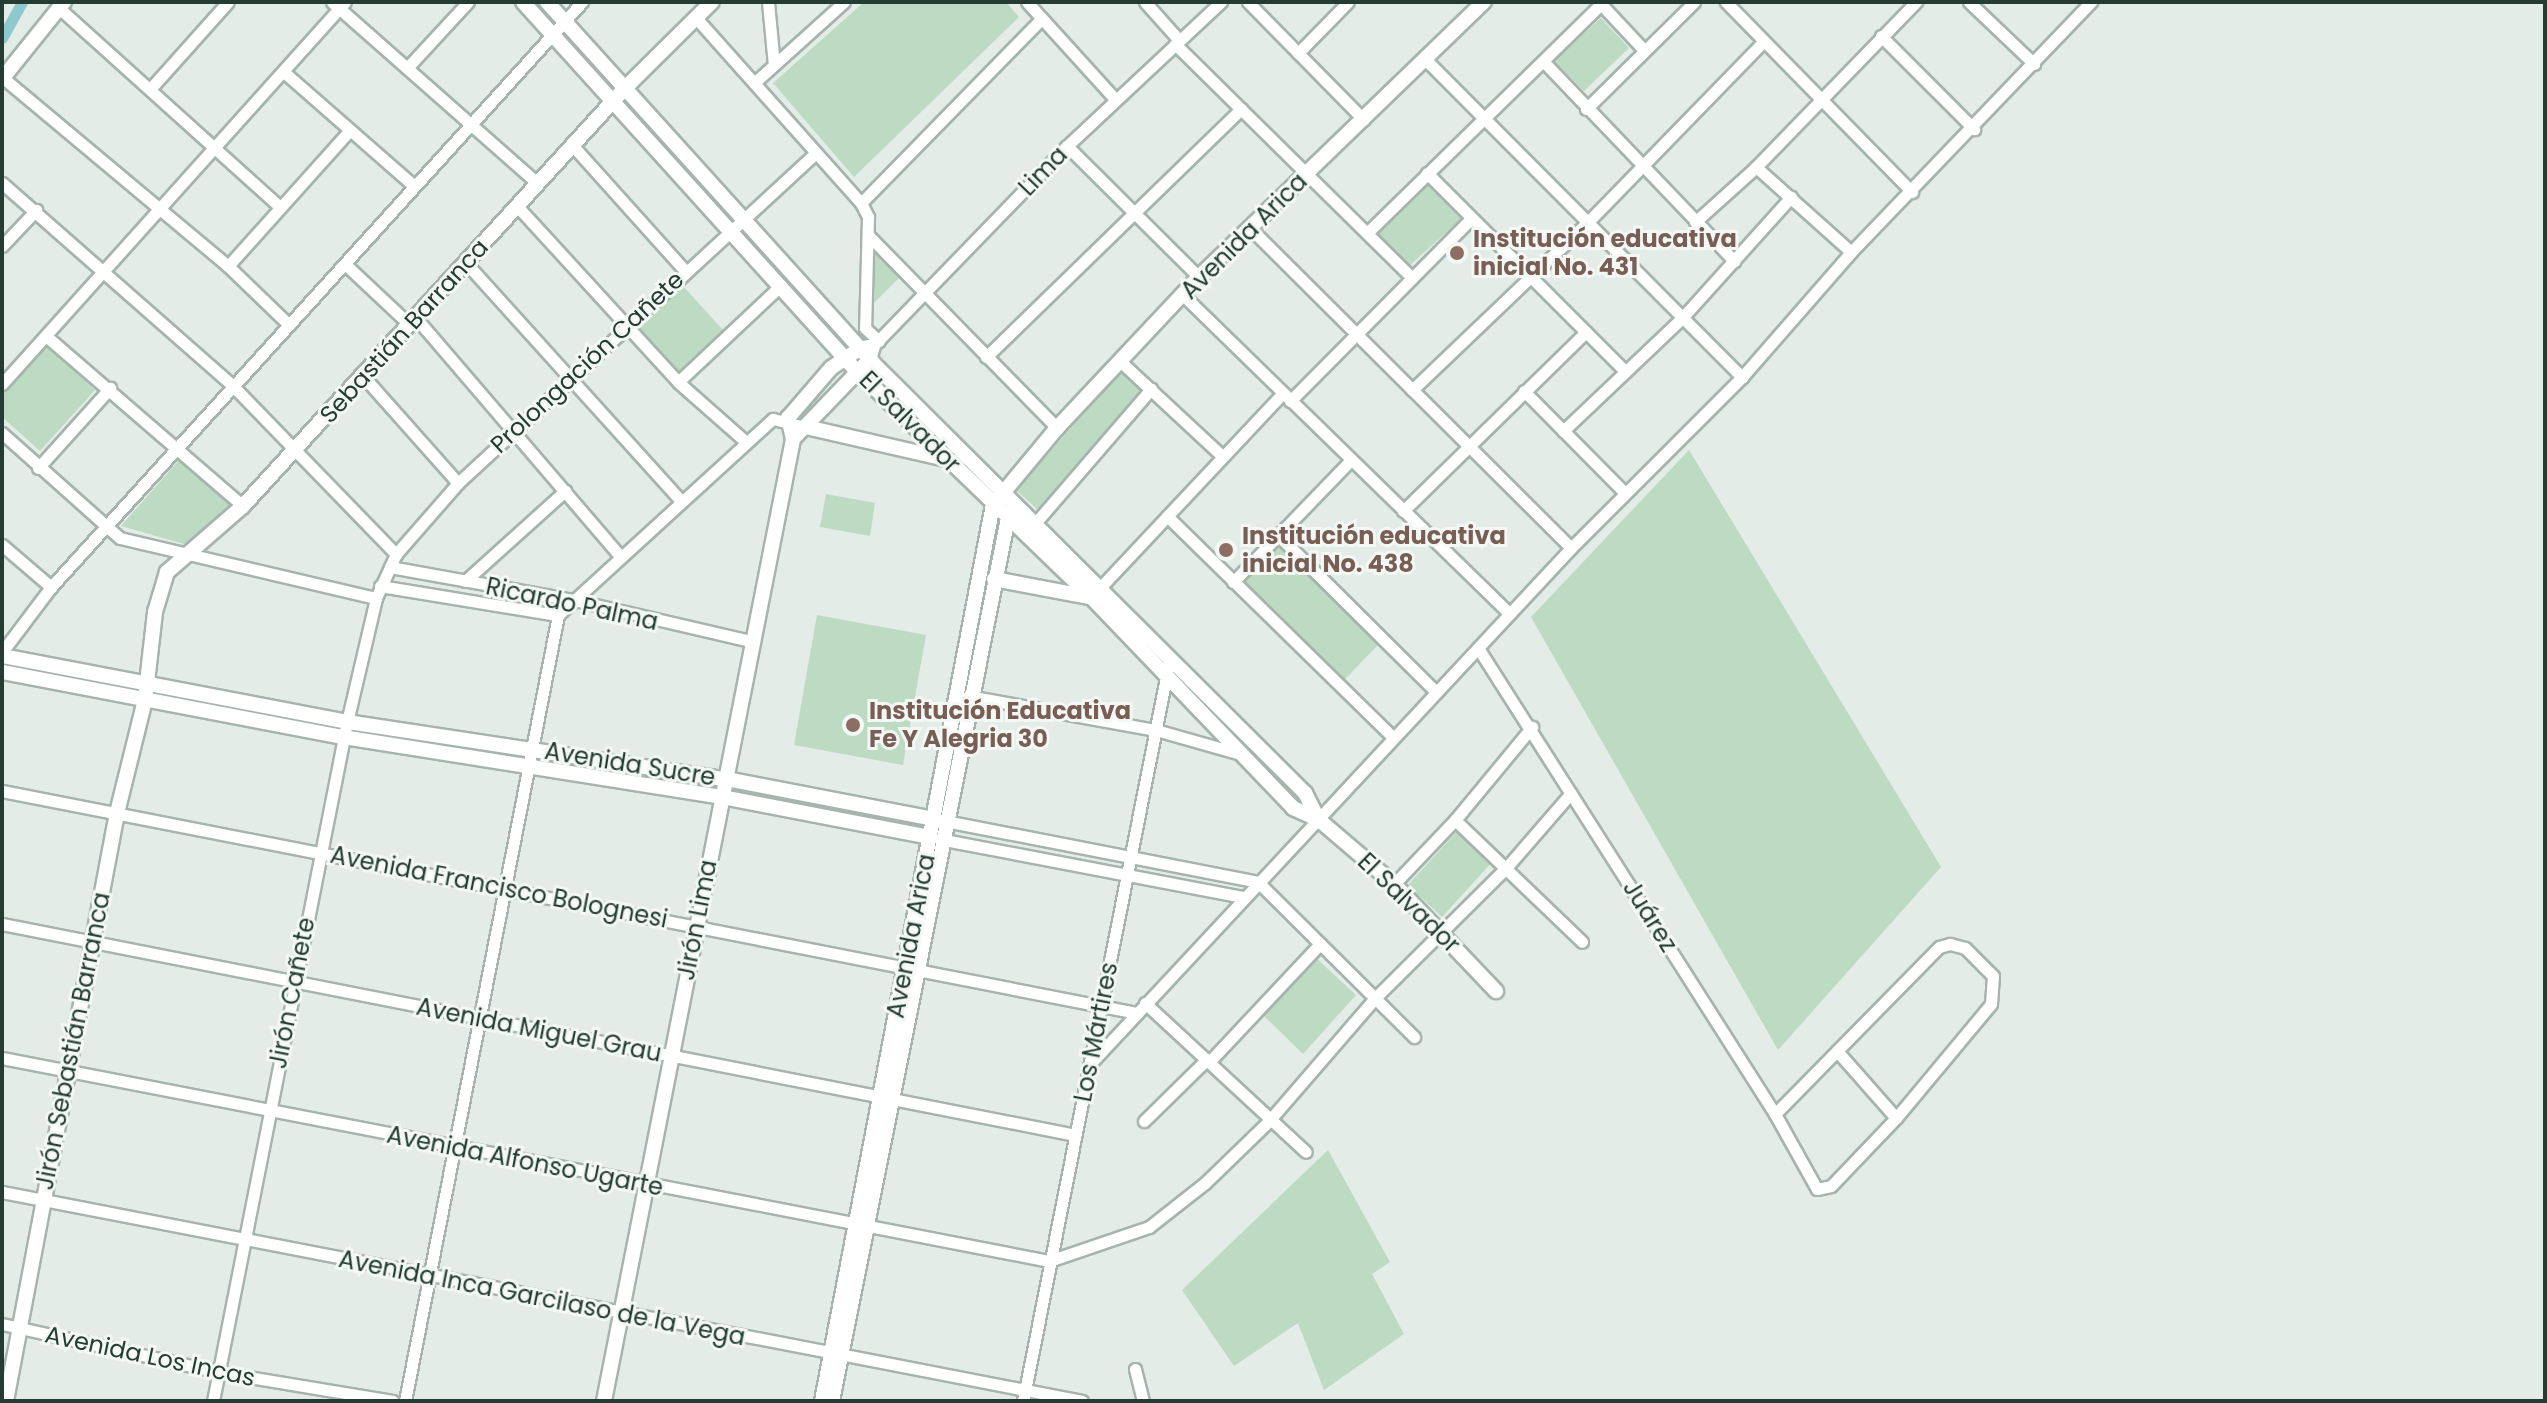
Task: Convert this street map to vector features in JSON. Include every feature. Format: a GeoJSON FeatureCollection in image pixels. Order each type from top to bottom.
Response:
{"type":"FeatureCollection","features":[{"type":"Feature","properties":{"kind":"street"},"geometry":{"type":"LineString","coordinates":[[207,2],[218,12]]}},
{"type":"Feature","properties":{"kind":"street"},"geometry":{"type":"LineString","coordinates":[[151,88],[228,2]]}},
{"type":"Feature","properties":{"kind":"street"},"geometry":{"type":"LineString","coordinates":[[407,68],[468,2]]}},
{"type":"Feature","properties":{"kind":"street","name":"El Salvador"},"geometry":{"type":"LineString","coordinates":[[523,2],[857,371],[1024,535],[1095,593]]}},
{"type":"Feature","properties":{"kind":"street","name":"El Salvador"},"geometry":{"type":"LineString","coordinates":[[547,2],[744,218],[870,349],[1009,485]]}},
{"type":"Feature","properties":{"kind":"street"},"geometry":{"type":"LineString","coordinates":[[2,654],[51,587],[107,531],[582,2]]}},
{"type":"Feature","properties":{"kind":"street","name":"Sebastián Barranca"},"geometry":{"type":"LineString","coordinates":[[148,682],[160,590],[184,552],[243,506],[625,88],[712,2]]}},
{"type":"Feature","properties":{"kind":"street"},"geometry":{"type":"LineString","coordinates":[[768,2],[774,65]]}},
{"type":"Feature","properties":{"kind":"street"},"geometry":{"type":"LineString","coordinates":[[754,83],[844,2]]}},
{"type":"Feature","properties":{"kind":"street"},"geometry":{"type":"LineString","coordinates":[[1027,2],[1116,100]]}},
{"type":"Feature","properties":{"kind":"street"},"geometry":{"type":"LineString","coordinates":[[1145,2],[1177,42],[1241,109],[1412,278]]}},
{"type":"Feature","properties":{"kind":"street","name":"Lima"},"geometry":{"type":"LineString","coordinates":[[870,349],[1067,146],[1221,2]]}},
{"type":"Feature","properties":{"kind":"street"},"geometry":{"type":"LineString","coordinates":[[1248,2],[1364,120]]}},
{"type":"Feature","properties":{"kind":"street"},"geometry":{"type":"LineString","coordinates":[[1298,53],[1348,2]]}},
{"type":"Feature","properties":{"kind":"street","name":"Avenida Arica"},"geometry":{"type":"LineString","coordinates":[[832,1401],[836,1355],[936,838],[993,505],[1057,428],[1199,277],[1252,230],[1484,2]]}},
{"type":"Feature","properties":{"kind":"street"},"geometry":{"type":"LineString","coordinates":[[1586,109],[1643,49],[1694,2]]}},
{"type":"Feature","properties":{"kind":"street"},"geometry":{"type":"LineString","coordinates":[[1726,2],[1822,96],[1912,192]]}},
{"type":"Feature","properties":{"kind":"street"},"geometry":{"type":"LineString","coordinates":[[1695,222],[1756,167],[1916,2]]}},
{"type":"Feature","properties":{"kind":"street"},"geometry":{"type":"LineString","coordinates":[[1969,2],[2034,64]]}},
{"type":"Feature","properties":{"kind":"street"},"geometry":{"type":"LineString","coordinates":[[1090,1064],[1571,548],[1742,377],[1851,252],[1974,129],[2091,2]]}},
{"type":"Feature","properties":{"kind":"street"},"geometry":{"type":"LineString","coordinates":[[1367,233],[1600,3],[1643,49]]}},
{"type":"Feature","properties":{"kind":"street"},"geometry":{"type":"LineString","coordinates":[[2,384],[214,147],[285,73],[339,4],[469,125],[537,183]]}},
{"type":"Feature","properties":{"kind":"street"},"geometry":{"type":"LineString","coordinates":[[280,207],[61,5],[3,77],[228,266],[289,325]]}},
{"type":"Feature","properties":{"kind":"street"},"geometry":{"type":"LineString","coordinates":[[697,19],[814,154],[861,203],[869,236],[865,328],[870,349],[857,371],[793,439]]}},
{"type":"Feature","properties":{"kind":"street"},"geometry":{"type":"LineString","coordinates":[[861,203],[1041,19]]}},
{"type":"Feature","properties":{"kind":"street"},"geometry":{"type":"LineString","coordinates":[[1881,36],[1974,129]]}},
{"type":"Feature","properties":{"kind":"street"},"geometry":{"type":"LineString","coordinates":[[1412,390],[1642,169],[1764,41]]}},
{"type":"Feature","properties":{"kind":"street"},"geometry":{"type":"LineString","coordinates":[[1426,60],[1586,224],[1742,377]]}},
{"type":"Feature","properties":{"kind":"street"},"geometry":{"type":"LineString","coordinates":[[1543,61],[1642,169],[1734,261]]}},
{"type":"Feature","properties":{"kind":"street"},"geometry":{"type":"LineString","coordinates":[[285,73],[414,186]]}},
{"type":"Feature","properties":{"kind":"street"},"geometry":{"type":"LineString","coordinates":[[986,357],[1241,109]]}},
{"type":"Feature","properties":{"kind":"street"},"geometry":{"type":"LineString","coordinates":[[228,266],[349,131]]}},
{"type":"Feature","properties":{"kind":"street"},"geometry":{"type":"LineString","coordinates":[[573,146],[685,271]]}},
{"type":"Feature","properties":{"kind":"street"},"geometry":{"type":"LineString","coordinates":[[1067,146],[1199,277]]}},
{"type":"Feature","properties":{"kind":"street","name":"Prolongación Cañete"},"geometry":{"type":"LineString","coordinates":[[378,592],[396,554],[458,483],[814,154]]}},
{"type":"Feature","properties":{"kind":"street"},"geometry":{"type":"LineString","coordinates":[[1756,167],[1851,252]]}},
{"type":"Feature","properties":{"kind":"street"},"geometry":{"type":"LineString","coordinates":[[1427,173],[1624,370]]}},
{"type":"Feature","properties":{"kind":"street"},"geometry":{"type":"LineString","coordinates":[[2,183],[234,387],[298,448],[396,554]]}},
{"type":"Feature","properties":{"kind":"street"},"geometry":{"type":"LineString","coordinates":[[1563,431],[1682,318],[1791,197]]}},
{"type":"Feature","properties":{"kind":"street"},"geometry":{"type":"LineString","coordinates":[[517,206],[678,382],[745,441]]}},
{"type":"Feature","properties":{"kind":"street"},"geometry":{"type":"LineString","coordinates":[[2,246],[36,210]]}},
{"type":"Feature","properties":{"kind":"street"},"geometry":{"type":"LineString","coordinates":[[994,579],[1095,593],[1222,456],[1356,334],[1472,218]]}},
{"type":"Feature","properties":{"kind":"street"},"geometry":{"type":"LineString","coordinates":[[1252,230],[1571,548]]}},
{"type":"Feature","properties":{"kind":"street"},"geometry":{"type":"LineString","coordinates":[[869,236],[1057,428]]}},
{"type":"Feature","properties":{"kind":"street"},"geometry":{"type":"LineString","coordinates":[[345,264],[413,322],[619,555]]}},
{"type":"Feature","properties":{"kind":"street"},"geometry":{"type":"LineString","coordinates":[[467,264],[681,501]]}},
{"type":"Feature","properties":{"kind":"street"},"geometry":{"type":"LineString","coordinates":[[678,382],[779,287]]}},
{"type":"Feature","properties":{"kind":"street"},"geometry":{"type":"LineString","coordinates":[[1184,296],[1510,614]]}},
{"type":"Feature","properties":{"kind":"street"},"geometry":{"type":"LineString","coordinates":[[1403,511],[1586,332]]}},
{"type":"Feature","properties":{"kind":"street"},"geometry":{"type":"LineString","coordinates":[[46,336],[110,388],[243,506]]}},
{"type":"Feature","properties":{"kind":"street"},"geometry":{"type":"LineString","coordinates":[[788,418],[811,388],[846,358],[870,349]]}},
{"type":"Feature","properties":{"kind":"street"},"geometry":{"type":"LineString","coordinates":[[1121,362],[1222,456]]}},
{"type":"Feature","properties":{"kind":"street"},"geometry":{"type":"LineString","coordinates":[[363,376],[458,483]]}},
{"type":"Feature","properties":{"kind":"street"},"geometry":{"type":"LineString","coordinates":[[38,468],[110,388]]}},
{"type":"Feature","properties":{"kind":"street"},"geometry":{"type":"LineString","coordinates":[[1024,535],[1151,389]]}},
{"type":"Feature","properties":{"kind":"street"},"geometry":{"type":"LineString","coordinates":[[1524,391],[1624,492]]}},
{"type":"Feature","properties":{"kind":"street"},"geometry":{"type":"LineString","coordinates":[[405,1401],[558,615],[619,555],[773,419],[788,418],[806,427],[946,459]]}},
{"type":"Feature","properties":{"kind":"street","name":"Jirón Lima"},"geometry":{"type":"LineString","coordinates":[[604,1401],[793,439],[788,418]]}},
{"type":"Feature","properties":{"kind":"street"},"geometry":{"type":"LineString","coordinates":[[2,433],[107,531]]}},
{"type":"Feature","properties":{"kind":"street"},"geometry":{"type":"LineString","coordinates":[[1233,582],[1351,460]]}},
{"type":"Feature","properties":{"kind":"street","name":"Avenida Arica"},"geometry":{"type":"LineString","coordinates":[[962,696],[1007,518],[1014,502],[1009,485]]}},
{"type":"Feature","properties":{"kind":"street"},"geometry":{"type":"LineString","coordinates":[[465,581],[565,491]]}},
{"type":"Feature","properties":{"kind":"street","name":"El Salvador"},"geometry":{"type":"LineString","coordinates":[[1014,502],[1293,808],[1318,819],[1394,884],[1496,991]]}},
{"type":"Feature","properties":{"kind":"street"},"geometry":{"type":"LineString","coordinates":[[1167,516],[1393,737]]}},
{"type":"Feature","properties":{"kind":"street","name":"Ricardo Palma"},"geometry":{"type":"LineString","coordinates":[[107,531],[184,552],[378,592],[558,615]]}},
{"type":"Feature","properties":{"kind":"street"},"geometry":{"type":"LineString","coordinates":[[1278,535],[1436,692]]}},
{"type":"Feature","properties":{"kind":"street"},"geometry":{"type":"LineString","coordinates":[[2,545],[51,587]]}},
{"type":"Feature","properties":{"kind":"street","name":"Ricardo Palma"},"geometry":{"type":"LineString","coordinates":[[390,567],[574,600],[754,642]]}},
{"type":"Feature","properties":{"kind":"street","name":"Jirón Cañete"},"geometry":{"type":"LineString","coordinates":[[213,1401],[319,853],[378,592]]}},
{"type":"Feature","properties":{"kind":"street","name":"Juárez"},"geometry":{"type":"LineString","coordinates":[[1478,648],[1532,727],[1775,1114],[1817,1189],[1831,1186],[1896,1118]]}},
{"type":"Feature","properties":{"kind":"street","name":"Avenida Sucre"},"geometry":{"type":"LineString","coordinates":[[2,654],[347,722],[726,779],[1258,882]]}},
{"type":"Feature","properties":{"kind":"street","name":"El Salvador"},"geometry":{"type":"LineString","coordinates":[[1168,670],[1305,793],[1318,819]]}},
{"type":"Feature","properties":{"kind":"street","name":"Los Mártires"},"geometry":{"type":"LineString","coordinates":[[1024,1396],[1168,670]]}},
{"type":"Feature","properties":{"kind":"street","name":"Avenida Sucre"},"geometry":{"type":"LineString","coordinates":[[2,672],[343,737],[529,769],[722,797],[1244,897]]}},
{"type":"Feature","properties":{"kind":"street","name":"Jirón Sebastián Barranca"},"geometry":{"type":"LineString","coordinates":[[6,1401],[117,813],[148,682]]}},
{"type":"Feature","properties":{"kind":"street"},"geometry":{"type":"LineString","coordinates":[[962,696],[1156,730],[1245,755]]}},
{"type":"Feature","properties":{"kind":"street"},"geometry":{"type":"LineString","coordinates":[[1394,884],[1455,820],[1532,727]]}},
{"type":"Feature","properties":{"kind":"street","name":"Avenida Francisco Bolognesi"},"geometry":{"type":"LineString","coordinates":[[2,791],[1102,1005],[1141,1008]]}},
{"type":"Feature","properties":{"kind":"street"},"geometry":{"type":"LineString","coordinates":[[1049,1261],[1157,1223],[1268,1122],[1375,998],[1506,868],[1571,793]]}},
{"type":"Feature","properties":{"kind":"street"},"geometry":{"type":"LineString","coordinates":[[1455,820],[1582,942]]}},
{"type":"Feature","properties":{"kind":"street"},"geometry":{"type":"LineString","coordinates":[[1258,882],[1414,1037]]}},
{"type":"Feature","properties":{"kind":"street","name":"Avenida Miguel Grau"},"geometry":{"type":"LineString","coordinates":[[2,924],[1075,1135]]}},
{"type":"Feature","properties":{"kind":"street"},"geometry":{"type":"LineString","coordinates":[[1144,1121],[1320,944]]}},
{"type":"Feature","properties":{"kind":"street"},"geometry":{"type":"LineString","coordinates":[[1775,1114],[1939,947],[1950,944],[1965,948],[1993,976],[1991,1004],[1896,1118],[1837,1051]]}},
{"type":"Feature","properties":{"kind":"street"},"geometry":{"type":"LineString","coordinates":[[1141,1008],[1208,1060],[1268,1122],[1306,1152]]}},
{"type":"Feature","properties":{"kind":"street","name":"Avenida Alfonso Ugarte"},"geometry":{"type":"LineString","coordinates":[[2,1058],[860,1227],[1049,1261]]}},
{"type":"Feature","properties":{"kind":"street","name":"Avenida Inca Garcilaso de la Vega"},"geometry":{"type":"LineString","coordinates":[[2,1192],[246,1242],[621,1311],[1024,1396],[1082,1401]]}},
{"type":"Feature","properties":{"kind":"street","name":"Avenida Los Incas"},"geometry":{"type":"LineString","coordinates":[[2,1324],[218,1372],[393,1401]]}},
{"type":"Feature","properties":{"kind":"street","name":"Avenida Arica"},"geometry":{"type":"LineString","coordinates":[[822,1401],[836,1355]]}},
{"type":"Feature","properties":{"kind":"street"},"geometry":{"type":"LineString","coordinates":[[1135,1369],[1143,1401]]}},
{"type":"Feature","properties":{"kind":"green space"},"geometry":{"type":"Polygon","coordinates":[[[864,2],[1006,2],[1019,17],[854,177],[773,83],[864,2]]]}},
{"type":"Feature","properties":{"kind":"green space"},"geometry":{"type":"Polygon","coordinates":[[[1601,18],[1629,48],[1584,91],[1554,61],[1601,18]]]}},
{"type":"Feature","properties":{"kind":"green space"},"geometry":{"type":"Polygon","coordinates":[[[1427,182],[1461,219],[1408,267],[1373,233],[1427,182]]]}},
{"type":"Feature","properties":{"kind":"green space"},"geometry":{"type":"Polygon","coordinates":[[[873,251],[902,275],[873,304],[867,304],[873,251]]]}},
{"type":"Feature","properties":{"kind":"green space"},"geometry":{"type":"Polygon","coordinates":[[[683,286],[723,330],[678,373],[637,328],[683,286]]]}},
{"type":"Feature","properties":{"kind":"green space"},"geometry":{"type":"Polygon","coordinates":[[[41,341],[95,390],[40,451],[2,417],[2,385],[41,341]]]}},
{"type":"Feature","properties":{"kind":"green space"},"geometry":{"type":"Polygon","coordinates":[[[1122,370],[1144,389],[1038,510],[1016,490],[1122,370]]]}},
{"type":"Feature","properties":{"kind":"green space"},"geometry":{"type":"Polygon","coordinates":[[[1689,450],[1941,867],[1778,1050],[1531,617],[1689,450]]]}},
{"type":"Feature","properties":{"kind":"green space"},"geometry":{"type":"Polygon","coordinates":[[[180,459],[234,506],[184,544],[121,526],[180,459]]]}},
{"type":"Feature","properties":{"kind":"green space"},"geometry":{"type":"Polygon","coordinates":[[[826,494],[875,503],[870,536],[820,527],[826,494]]]}},
{"type":"Feature","properties":{"kind":"green space"},"geometry":{"type":"Polygon","coordinates":[[[1277,542],[1380,643],[1344,680],[1241,581],[1277,542]]]}},
{"type":"Feature","properties":{"kind":"green space"},"geometry":{"type":"Polygon","coordinates":[[[817,615],[926,635],[903,765],[794,745],[817,615]]]}},
{"type":"Feature","properties":{"kind":"green space"},"geometry":{"type":"Polygon","coordinates":[[[1460,828],[1494,860],[1442,917],[1408,885],[1460,828]]]}},
{"type":"Feature","properties":{"kind":"green space"},"geometry":{"type":"Polygon","coordinates":[[[1314,956],[1356,995],[1303,1054],[1261,1013],[1314,956]]]}},
{"type":"Feature","properties":{"kind":"green space"},"geometry":{"type":"Polygon","coordinates":[[[1328,1150],[1390,1262],[1372,1274],[1404,1334],[1324,1390],[1298,1323],[1234,1366],[1182,1290],[1328,1150]]]}},
{"type":"Feature","properties":{"kind":"waterway"},"geometry":{"type":"LineString","coordinates":[[2,38],[22,2]]}},
{"type":"Feature","properties":{"kind":"place","name":"Institución educativa inicial No. 431"},"geometry":{"type":"Point","coordinates":[1457,253]}},
{"type":"Feature","properties":{"kind":"place","name":"Institución educativa inicial No. 438"},"geometry":{"type":"Point","coordinates":[1226,550]}},
{"type":"Feature","properties":{"kind":"place","name":"Institución Educativa Fe Y Alegria 30"},"geometry":{"type":"Point","coordinates":[853,725]}}]}
